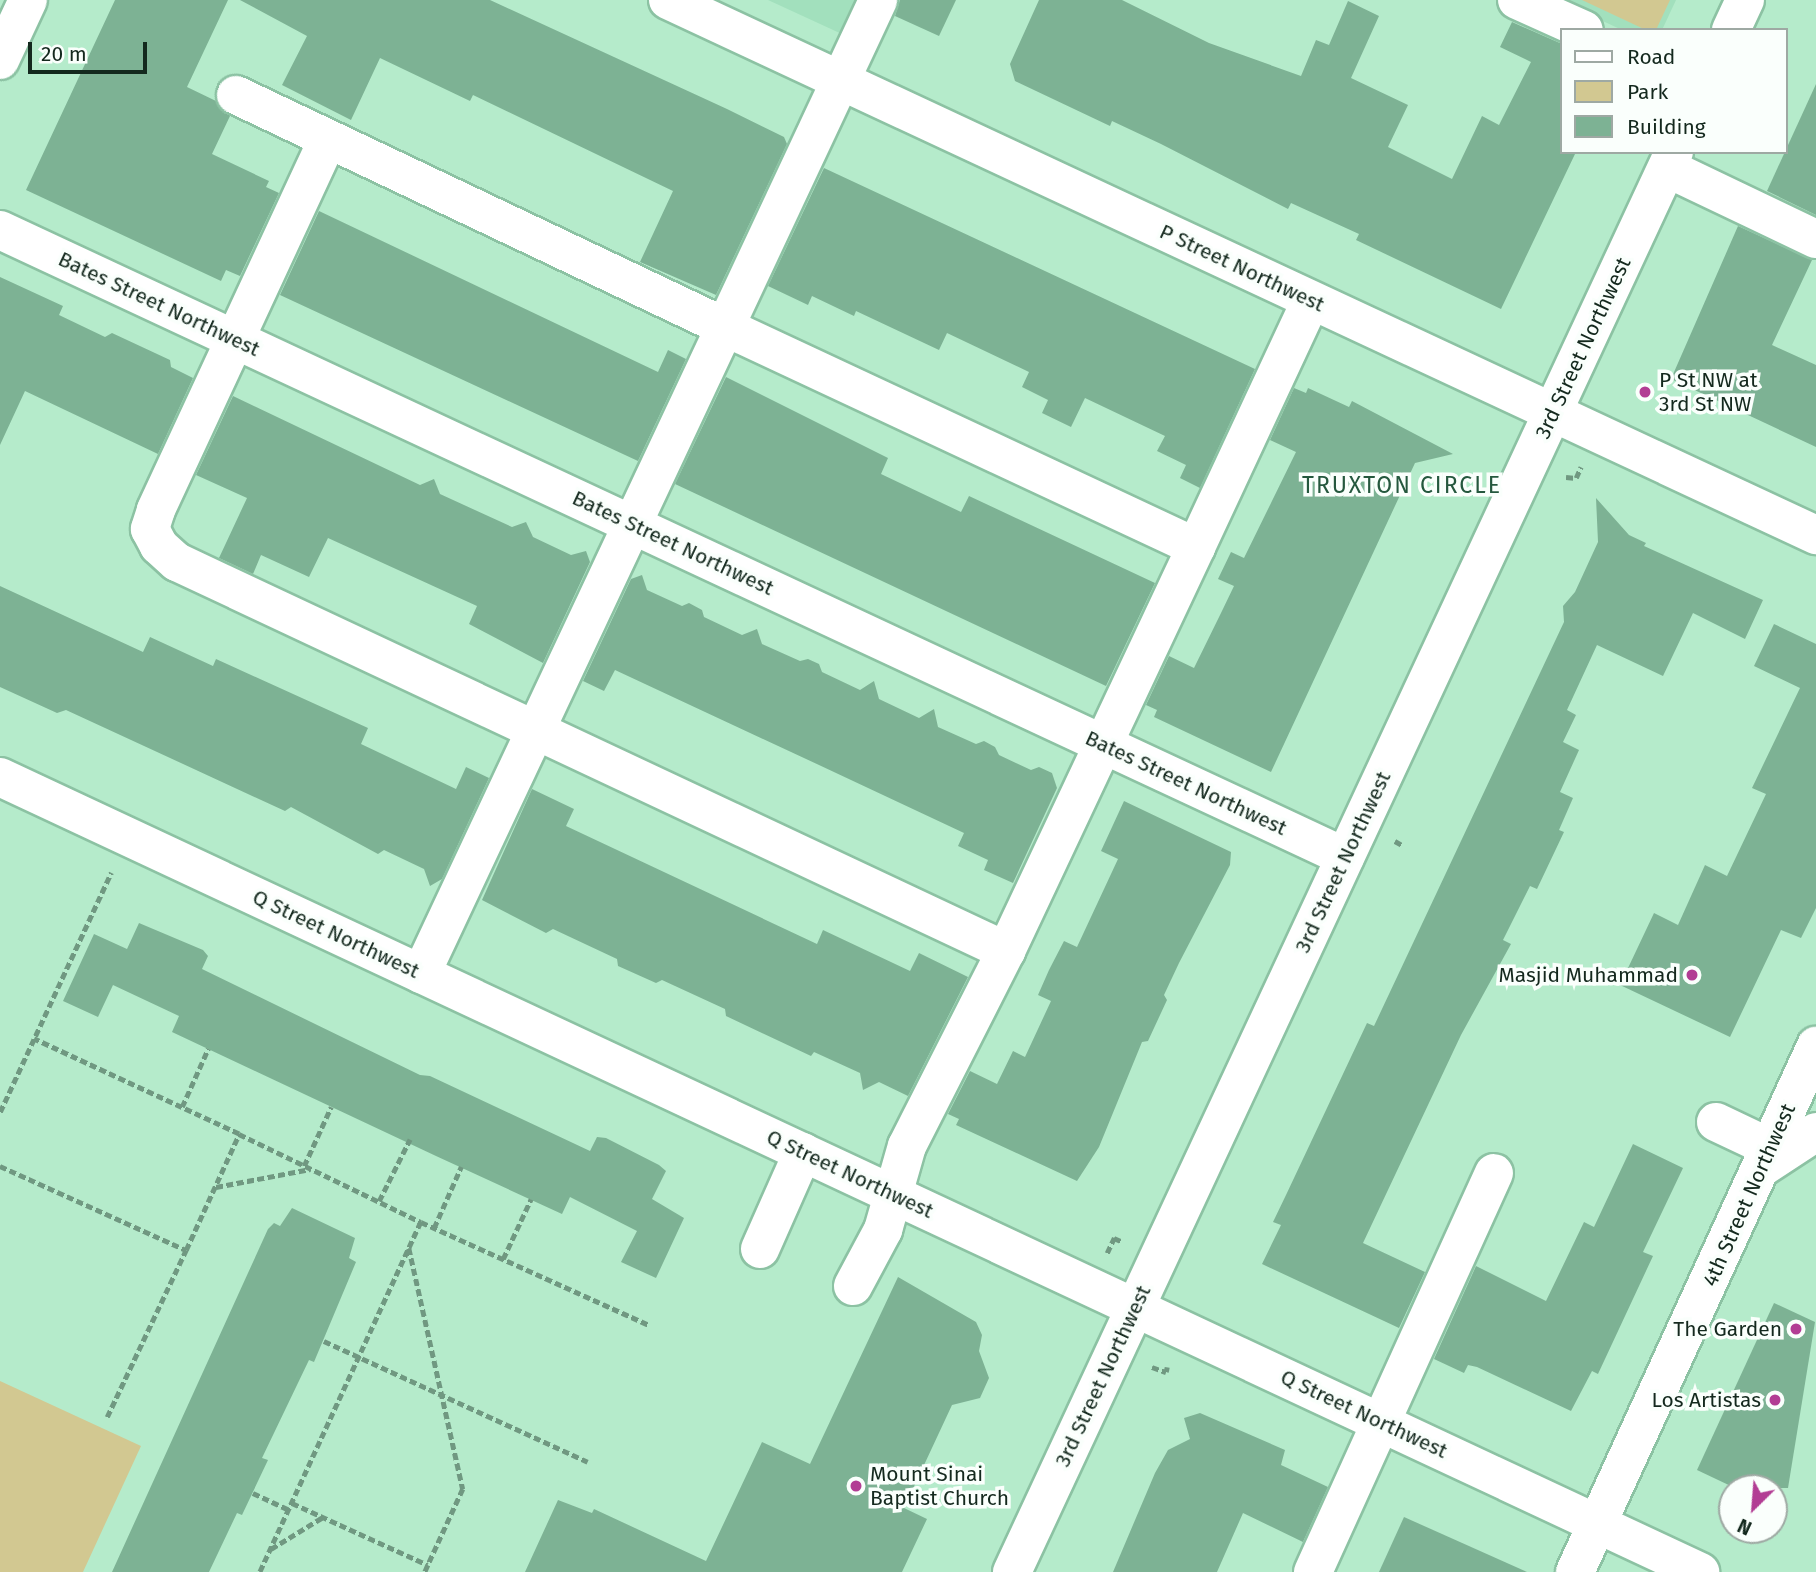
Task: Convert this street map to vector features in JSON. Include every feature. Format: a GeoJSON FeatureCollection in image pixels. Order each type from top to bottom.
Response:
{"type":"FeatureCollection","features":[{"type":"Feature","properties":{"kind":"street","name":"P Street Northwest"},"geometry":{"type":"LineString","coordinates":[[668,0],[1816,536]]}},
{"type":"Feature","properties":{"kind":"street"},"geometry":{"type":"LineString","coordinates":[[421,974],[533,730],[726,327],[878,0]]}},
{"type":"Feature","properties":{"kind":"street"},"geometry":{"type":"LineString","coordinates":[[1517,0],[1580,28]]}},
{"type":"Feature","properties":{"kind":"street"},"geometry":{"type":"LineString","coordinates":[[1732,28],[1745,0]]}},
{"type":"Feature","properties":{"kind":"street"},"geometry":{"type":"LineString","coordinates":[[0,60],[21,2]]}},
{"type":"Feature","properties":{"kind":"street"},"geometry":{"type":"LineString","coordinates":[[236,95],[1196,547]]}},
{"type":"Feature","properties":{"kind":"street"},"geometry":{"type":"LineString","coordinates":[[328,139],[156,510],[150,529],[159,546],[177,562],[1006,951]]}},
{"type":"Feature","properties":{"kind":"street"},"geometry":{"type":"LineString","coordinates":[[1671,160],[1816,239]]}},
{"type":"Feature","properties":{"kind":"street","name":"3rd Street Northwest"},"geometry":{"type":"LineString","coordinates":[[1012,1572],[1671,160]]}},
{"type":"Feature","properties":{"kind":"street","name":"Bates Street Northwest"},"geometry":{"type":"LineString","coordinates":[[0,230],[1345,857]]}},
{"type":"Feature","properties":{"kind":"street"},"geometry":{"type":"LineString","coordinates":[[853,1286],[883,1230],[907,1146],[1006,951],[1311,300]]}},
{"type":"Feature","properties":{"kind":"street","name":"Q Street Northwest"},"geometry":{"type":"LineString","coordinates":[[1,781],[421,974],[1700,1572]]}},
{"type":"Feature","properties":{"kind":"street","name":"4th Street Northwest"},"geometry":{"type":"LineString","coordinates":[[1575,1572],[1816,1046]]}},
{"type":"Feature","properties":{"kind":"street"},"geometry":{"type":"LineString","coordinates":[[1716,1122],[1767,1157],[1816,1132]]}},
{"type":"Feature","properties":{"kind":"street"},"geometry":{"type":"LineString","coordinates":[[760,1249],[803,1152]]}},
{"type":"Feature","properties":{"kind":"street"},"geometry":{"type":"LineString","coordinates":[[1313,1572],[1494,1173]]}},
{"type":"Feature","properties":{"kind":"path"},"geometry":{"type":"LineString","coordinates":[[1561,476],[1576,478],[1582,466]]}},
{"type":"Feature","properties":{"kind":"path"},"geometry":{"type":"LineString","coordinates":[[0,1112],[111,873]]}},
{"type":"Feature","properties":{"kind":"path"},"geometry":{"type":"LineString","coordinates":[[34,1039],[421,1222],[649,1325]]}},
{"type":"Feature","properties":{"kind":"path"},"geometry":{"type":"LineString","coordinates":[[182,1107],[208,1049]]}},
{"type":"Feature","properties":{"kind":"path"},"geometry":{"type":"LineString","coordinates":[[304,1166],[331,1107]]}},
{"type":"Feature","properties":{"kind":"path"},"geometry":{"type":"LineString","coordinates":[[107,1417],[239,1134]]}},
{"type":"Feature","properties":{"kind":"path"},"geometry":{"type":"LineString","coordinates":[[379,1201],[410,1139]]}},
{"type":"Feature","properties":{"kind":"path"},"geometry":{"type":"LineString","coordinates":[[0,1166],[186,1250]]}},
{"type":"Feature","properties":{"kind":"path"},"geometry":{"type":"LineString","coordinates":[[434,1228],[461,1167]]}},
{"type":"Feature","properties":{"kind":"path"},"geometry":{"type":"LineString","coordinates":[[215,1187],[311,1169]]}},
{"type":"Feature","properties":{"kind":"path"},"geometry":{"type":"LineString","coordinates":[[503,1259],[531,1199]]}},
{"type":"Feature","properties":{"kind":"path"},"geometry":{"type":"LineString","coordinates":[[260,1572],[421,1222]]}},
{"type":"Feature","properties":{"kind":"path"},"geometry":{"type":"LineString","coordinates":[[1106,1254],[1114,1238],[1128,1245]]}},
{"type":"Feature","properties":{"kind":"path"},"geometry":{"type":"LineString","coordinates":[[409,1248],[463,1489],[425,1572]]}},
{"type":"Feature","properties":{"kind":"path"},"geometry":{"type":"LineString","coordinates":[[324,1341],[588,1462]]}},
{"type":"Feature","properties":{"kind":"path"},"geometry":{"type":"LineString","coordinates":[[253,1493],[289,1510]]}},
{"type":"Feature","properties":{"kind":"path"},"geometry":{"type":"LineString","coordinates":[[292,1503],[428,1565]]}},
{"type":"Feature","properties":{"kind":"path"},"geometry":{"type":"LineString","coordinates":[[271,1550],[323,1517]]}},
{"type":"Feature","properties":{"kind":"shaded area"},"geometry":{"type":"Polygon","coordinates":[[[768,0],[860,0],[844,35],[768,0]]]}},
{"type":"Feature","properties":{"kind":"shaded area"},"geometry":{"type":"Polygon","coordinates":[[[1558,0],[1676,0],[1663,28],[1618,28],[1558,0]]]}},
{"type":"Feature","properties":{"kind":"green space"},"geometry":{"type":"Polygon","coordinates":[[[1582,0],[1670,0],[1657,28],[1642,28],[1582,0]]]}},
{"type":"Feature","properties":{"kind":"green space"},"geometry":{"type":"Polygon","coordinates":[[[0,1381],[141,1446],[83,1572],[0,1572],[0,1381]]]}},
{"type":"Feature","properties":{"kind":"building"},"geometry":{"type":"Polygon","coordinates":[[[115,0],[228,0],[187,87],[216,101],[230,116],[212,154],[269,181],[266,187],[279,193],[240,276],[226,270],[221,281],[26,190],[115,0]]]}},
{"type":"Feature","properties":{"kind":"building"},"geometry":{"type":"Polygon","coordinates":[[[240,0],[490,0],[727,109],[784,137],[787,144],[716,295],[640,262],[673,191],[473,95],[470,101],[380,58],[351,120],[282,85],[307,36],[240,0]]]}},
{"type":"Feature","properties":{"kind":"building"},"geometry":{"type":"Polygon","coordinates":[[[900,0],[956,0],[939,36],[895,16],[900,0]]]}},
{"type":"Feature","properties":{"kind":"building"},"geometry":{"type":"Polygon","coordinates":[[[1039,0],[1122,0],[1209,43],[1301,76],[1316,40],[1329,45],[1348,1],[1379,16],[1351,78],[1408,105],[1388,147],[1452,179],[1482,116],[1499,125],[1531,62],[1500,47],[1512,22],[1560,43],[1560,154],[1575,154],[1501,309],[1356,240],[1359,234],[1291,203],[1288,209],[1112,121],[1110,126],[1015,81],[1010,64],[1039,0]]]}},
{"type":"Feature","properties":{"kind":"building"},"geometry":{"type":"Polygon","coordinates":[[[1816,84],[1816,215],[1767,191],[1784,154],[1788,154],[1788,145],[1816,84]]]}},
{"type":"Feature","properties":{"kind":"building"},"geometry":{"type":"Polygon","coordinates":[[[824,168],[1255,369],[1200,488],[1180,478],[1186,465],[1157,451],[1165,436],[1085,398],[1071,427],[1042,413],[1048,400],[1022,387],[1029,372],[947,333],[939,350],[856,311],[854,316],[812,296],[808,305],[768,286],[824,168]]]}},
{"type":"Feature","properties":{"kind":"building"},"geometry":{"type":"Polygon","coordinates":[[[319,211],[658,372],[668,350],[686,359],[638,461],[280,295],[319,211]]]}},
{"type":"Feature","properties":{"kind":"building"},"geometry":{"type":"Polygon","coordinates":[[[1738,226],[1812,260],[1772,345],[1816,365],[1816,447],[1671,379],[1738,226]]]}},
{"type":"Feature","properties":{"kind":"building"},"geometry":{"type":"Polygon","coordinates":[[[0,277],[63,306],[59,315],[105,337],[112,333],[170,360],[171,367],[193,378],[158,454],[25,391],[0,445],[0,277]]]}},
{"type":"Feature","properties":{"kind":"building"},"geometry":{"type":"Polygon","coordinates":[[[726,377],[888,458],[881,474],[961,512],[969,496],[1155,583],[1106,686],[675,484],[726,377]]]}},
{"type":"Feature","properties":{"kind":"building"},"geometry":{"type":"Polygon","coordinates":[[[1294,388],[1306,393],[1308,388],[1349,407],[1352,401],[1453,454],[1415,463],[1271,772],[1154,717],[1157,710],[1146,705],[1169,656],[1194,668],[1234,586],[1218,579],[1231,552],[1244,558],[1296,452],[1270,440],[1294,388]]]}},
{"type":"Feature","properties":{"kind":"building"},"geometry":{"type":"Polygon","coordinates":[[[233,396],[420,485],[434,479],[440,494],[512,527],[526,522],[533,537],[571,555],[586,551],[590,562],[543,663],[469,624],[477,606],[328,538],[309,577],[261,555],[253,574],[219,558],[247,498],[196,475],[233,396]]]}},
{"type":"Feature","properties":{"kind":"building"},"geometry":{"type":"Polygon","coordinates":[[[1596,498],[1629,535],[1646,543],[1644,546],[1763,600],[1745,639],[1693,613],[1663,676],[1597,645],[1567,710],[1576,715],[1563,742],[1579,750],[1560,792],[1573,798],[1559,830],[1564,832],[1537,889],[1530,886],[1503,940],[1511,944],[1461,1035],[1363,1243],[1425,1272],[1399,1328],[1262,1264],[1281,1225],[1273,1222],[1367,1023],[1374,1026],[1564,622],[1563,606],[1575,592],[1598,542],[1596,498]]]}},
{"type":"Feature","properties":{"kind":"building"},"geometry":{"type":"Polygon","coordinates":[[[642,575],[647,590],[682,606],[689,603],[702,610],[704,617],[742,635],[757,629],[762,644],[800,661],[808,659],[819,664],[822,672],[860,690],[874,681],[879,699],[919,718],[934,709],[938,727],[976,744],[984,741],[995,747],[999,755],[1031,770],[1039,767],[1052,773],[1057,788],[1013,883],[984,870],[988,860],[958,846],[964,833],[615,670],[604,691],[583,681],[631,579],[642,575]]]}},
{"type":"Feature","properties":{"kind":"building"},"geometry":{"type":"Polygon","coordinates":[[[0,586],[143,652],[150,637],[213,666],[216,659],[368,728],[361,744],[456,789],[466,767],[489,778],[442,879],[430,886],[424,869],[384,850],[378,854],[291,807],[285,811],[66,710],[57,713],[0,687],[0,586]]]}},
{"type":"Feature","properties":{"kind":"building"},"geometry":{"type":"Polygon","coordinates":[[[1774,624],[1816,644],[1816,908],[1801,938],[1781,930],[1730,1037],[1620,985],[1654,913],[1678,925],[1705,865],[1727,876],[1766,794],[1752,788],[1800,688],[1754,666],[1774,624]]]}},
{"type":"Feature","properties":{"kind":"building"},"geometry":{"type":"Polygon","coordinates":[[[532,789],[574,809],[566,826],[817,944],[823,930],[910,971],[919,953],[968,977],[908,1096],[879,1082],[863,1090],[860,1073],[814,1052],[811,1056],[726,1016],[725,1009],[662,980],[656,983],[618,966],[617,959],[553,929],[546,933],[482,900],[532,789]]]}},
{"type":"Feature","properties":{"kind":"building"},"geometry":{"type":"Polygon","coordinates":[[[1124,801],[1231,852],[1230,865],[1164,995],[1167,1000],[1148,1041],[1142,1042],[1099,1147],[1077,1181],[956,1125],[959,1119],[948,1114],[970,1071],[997,1084],[1013,1051],[1025,1057],[1051,1001],[1038,995],[1049,970],[1064,941],[1077,947],[1118,859],[1101,851],[1124,801]]]}},
{"type":"Feature","properties":{"kind":"building"},"geometry":{"type":"Polygon","coordinates":[[[139,923],[203,950],[208,956],[202,969],[420,1075],[430,1076],[590,1151],[597,1137],[606,1138],[659,1165],[666,1171],[652,1199],[684,1218],[656,1278],[621,1262],[637,1231],[570,1197],[562,1214],[436,1156],[172,1032],[179,1016],[113,985],[98,1017],[63,1001],[94,934],[127,949],[139,923]]]}},
{"type":"Feature","properties":{"kind":"building"},"geometry":{"type":"Polygon","coordinates":[[[1633,1144],[1683,1168],[1643,1252],[1653,1256],[1598,1374],[1592,1371],[1571,1411],[1477,1367],[1468,1365],[1464,1373],[1434,1359],[1476,1266],[1546,1301],[1584,1222],[1594,1227],[1633,1144]]]}},
{"type":"Feature","properties":{"kind":"building"},"geometry":{"type":"Polygon","coordinates":[[[292,1208],[355,1238],[349,1258],[356,1262],[314,1362],[309,1360],[262,1458],[268,1460],[242,1515],[237,1513],[209,1572],[112,1572],[268,1229],[274,1223],[280,1226],[292,1208]]]}},
{"type":"Feature","properties":{"kind":"building"},"geometry":{"type":"Polygon","coordinates":[[[898,1277],[976,1322],[982,1335],[979,1351],[989,1378],[980,1398],[952,1405],[904,1508],[927,1519],[902,1572],[525,1572],[558,1500],[592,1513],[594,1509],[706,1561],[762,1442],[810,1464],[898,1277]]]}},
{"type":"Feature","properties":{"kind":"building"},"geometry":{"type":"Polygon","coordinates":[[[1774,1303],[1815,1322],[1788,1488],[1788,1474],[1718,1474],[1718,1480],[1697,1470],[1774,1303]]]}},
{"type":"Feature","properties":{"kind":"building"},"geometry":{"type":"Polygon","coordinates":[[[1200,1413],[1285,1450],[1281,1465],[1328,1487],[1303,1542],[1243,1513],[1217,1572],[1113,1572],[1155,1473],[1168,1450],[1190,1439],[1184,1418],[1200,1413]]]}},
{"type":"Feature","properties":{"kind":"building"},"geometry":{"type":"Polygon","coordinates":[[[1404,1517],[1527,1572],[1379,1572],[1404,1517]]]}},
{"type":"Feature","properties":{"kind":"place","name":"P St NW at 3rd St NW"},"geometry":{"type":"Point","coordinates":[1645,392]}},
{"type":"Feature","properties":{"kind":"place","name":"Masjid Muhammad"},"geometry":{"type":"Point","coordinates":[1692,975]}},
{"type":"Feature","properties":{"kind":"place","name":"The Garden"},"geometry":{"type":"Point","coordinates":[1796,1329]}},
{"type":"Feature","properties":{"kind":"place","name":"Los Artistas"},"geometry":{"type":"Point","coordinates":[1775,1400]}},
{"type":"Feature","properties":{"kind":"place","name":"Mount Sinai Baptist Church"},"geometry":{"type":"Point","coordinates":[856,1486]}},
{"type":"Feature","properties":{"kind":"district","name":"TRUXTON CIRCLE"},"geometry":{"type":"Point","coordinates":[1402,485]}}]}
